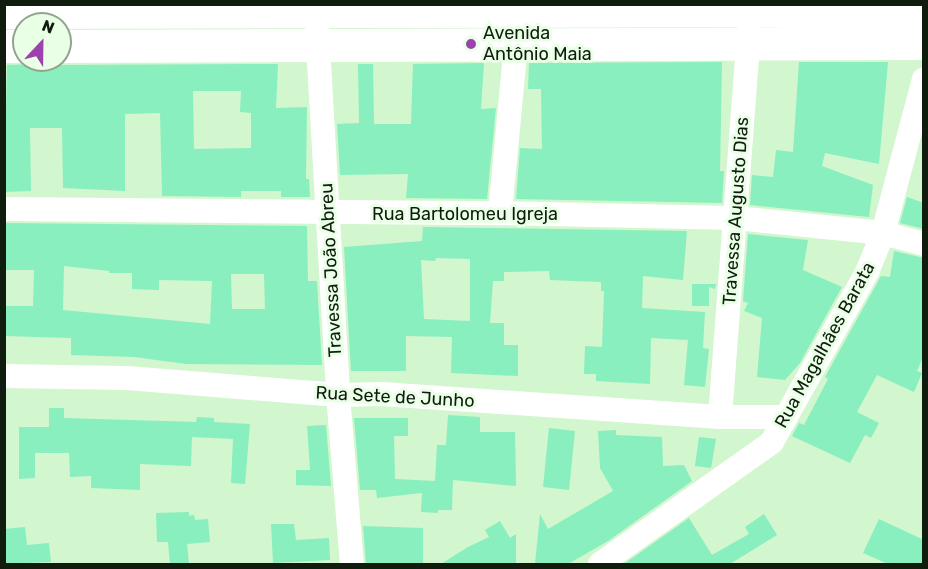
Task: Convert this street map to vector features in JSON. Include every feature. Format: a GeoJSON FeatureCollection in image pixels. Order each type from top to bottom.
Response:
{"type":"FeatureCollection","features":[{"type":"Feature","properties":{"kind":"main road"},"geometry":{"type":"LineString","coordinates":[[4,12],[152,8],[317,28],[516,44],[924,43]]}},
{"type":"Feature","properties":{"kind":"main road"},"geometry":{"type":"LineString","coordinates":[[72,45],[317,28],[517,8],[751,8],[924,14]]}},
{"type":"Feature","properties":{"kind":"street","name":"Travessa Augusto Dias"},"geometry":{"type":"LineString","coordinates":[[720,417],[751,8]]}},
{"type":"Feature","properties":{"kind":"street","name":"Travessa João Abreu"},"geometry":{"type":"LineString","coordinates":[[317,28],[338,395],[352,564]]}},
{"type":"Feature","properties":{"kind":"street"},"geometry":{"type":"LineString","coordinates":[[500,213],[516,44]]}},
{"type":"Feature","properties":{"kind":"street","name":"Rua Magalhães Barata"},"geometry":{"type":"LineString","coordinates":[[600,564],[772,442],[868,270],[883,233],[924,80]]}},
{"type":"Feature","properties":{"kind":"street","name":"Rua Bartolomeu Igreja"},"geometry":{"type":"LineString","coordinates":[[4,209],[500,213],[736,218],[883,233],[924,244]]}},
{"type":"Feature","properties":{"kind":"street","name":"Rua Sete de Junho"},"geometry":{"type":"LineString","coordinates":[[4,376],[127,378],[338,395],[382,394],[720,417],[786,417]]}},
{"type":"Feature","properties":{"kind":"building"},"geometry":{"type":"Polygon","coordinates":[[[722,62],[720,171],[724,171],[722,203],[516,199],[520,148],[542,149],[541,89],[528,89],[529,63],[722,62]]]}},
{"type":"Feature","properties":{"kind":"building"},"geometry":{"type":"Polygon","coordinates":[[[799,62],[888,62],[879,164],[825,153],[822,166],[873,185],[869,217],[750,205],[752,175],[773,177],[776,150],[793,152],[799,62]]]}},
{"type":"Feature","properties":{"kind":"building"},"geometry":{"type":"Polygon","coordinates":[[[484,63],[481,109],[496,108],[487,199],[406,198],[408,174],[340,175],[337,124],[359,123],[358,64],[373,64],[374,124],[411,124],[413,64],[484,63]]]}},
{"type":"Feature","properties":{"kind":"building"},"geometry":{"type":"Polygon","coordinates":[[[278,64],[276,108],[307,107],[306,179],[309,179],[310,197],[281,197],[281,191],[241,191],[241,197],[162,196],[160,113],[125,114],[125,191],[63,188],[62,128],[30,128],[31,191],[4,192],[7,65],[12,65],[12,72],[72,72],[72,65],[278,64]],[[193,91],[194,149],[251,148],[251,113],[240,112],[241,91],[193,91]]]}},
{"type":"Feature","properties":{"kind":"building"},"geometry":{"type":"Polygon","coordinates":[[[907,197],[924,203],[924,229],[900,223],[907,197]]]}},
{"type":"Feature","properties":{"kind":"building"},"geometry":{"type":"Polygon","coordinates":[[[4,223],[307,226],[308,281],[317,281],[322,365],[186,364],[134,357],[71,355],[71,338],[4,336],[4,306],[33,306],[34,270],[4,270],[4,223]],[[64,266],[63,310],[210,324],[212,281],[159,280],[159,290],[132,289],[132,273],[109,273],[109,271],[64,266]],[[231,274],[232,309],[265,309],[264,274],[231,274]]]}},
{"type":"Feature","properties":{"kind":"building"},"geometry":{"type":"Polygon","coordinates":[[[423,227],[687,231],[683,280],[643,276],[642,308],[705,312],[703,348],[709,349],[705,387],[684,385],[688,340],[651,338],[650,384],[596,381],[596,374],[584,374],[585,346],[602,347],[604,291],[601,291],[601,282],[550,280],[549,271],[504,272],[504,281],[493,281],[490,323],[504,323],[504,345],[518,345],[518,376],[451,373],[452,337],[406,336],[406,371],[351,371],[344,247],[422,241],[423,227]],[[470,259],[421,260],[424,319],[470,321],[470,259]]]}},
{"type":"Feature","properties":{"kind":"building"},"geometry":{"type":"Polygon","coordinates":[[[748,234],[808,240],[803,270],[842,287],[800,363],[785,380],[757,377],[762,318],[744,311],[748,303],[743,301],[748,234]]]}},
{"type":"Feature","properties":{"kind":"building"},"geometry":{"type":"Polygon","coordinates":[[[894,251],[924,258],[924,355],[917,371],[922,373],[914,392],[877,375],[857,412],[879,423],[871,438],[865,435],[850,463],[792,436],[799,423],[804,425],[828,379],[825,377],[881,276],[890,277],[894,251]]]}},
{"type":"Feature","properties":{"kind":"building"},"geometry":{"type":"Polygon","coordinates":[[[692,284],[716,284],[715,289],[709,287],[709,306],[692,306],[692,284]]]}},
{"type":"Feature","properties":{"kind":"building"},"geometry":{"type":"Polygon","coordinates":[[[49,408],[64,408],[64,418],[196,422],[197,417],[214,418],[214,422],[250,424],[245,484],[231,483],[233,439],[192,437],[191,466],[140,464],[140,490],[91,488],[91,476],[70,477],[69,453],[35,453],[35,478],[19,479],[19,427],[49,427],[49,408]]]}},
{"type":"Feature","properties":{"kind":"building"},"geometry":{"type":"Polygon","coordinates":[[[448,415],[480,417],[480,432],[515,432],[516,486],[453,480],[452,510],[438,510],[438,513],[421,512],[422,493],[377,498],[376,490],[360,490],[354,418],[408,418],[408,436],[394,436],[395,479],[435,481],[437,445],[446,445],[448,415]]]}},
{"type":"Feature","properties":{"kind":"building"},"geometry":{"type":"Polygon","coordinates":[[[326,425],[331,486],[296,485],[296,470],[310,470],[307,426],[326,425]]]}},
{"type":"Feature","properties":{"kind":"building"},"geometry":{"type":"Polygon","coordinates":[[[549,428],[575,431],[569,490],[543,487],[549,428]]]}},
{"type":"Feature","properties":{"kind":"building"},"geometry":{"type":"Polygon","coordinates":[[[616,430],[616,435],[662,437],[663,466],[684,465],[692,481],[608,541],[568,564],[535,564],[540,514],[548,529],[613,491],[600,468],[598,431],[616,430]]]}},
{"type":"Feature","properties":{"kind":"building"},"geometry":{"type":"Polygon","coordinates":[[[699,437],[716,439],[711,468],[695,466],[699,437]]]}},
{"type":"Feature","properties":{"kind":"building"},"geometry":{"type":"Polygon","coordinates":[[[189,512],[189,516],[194,515],[195,520],[208,519],[210,542],[187,544],[189,564],[170,564],[168,542],[157,542],[156,513],[189,512]]]}},
{"type":"Feature","properties":{"kind":"building"},"geometry":{"type":"Polygon","coordinates":[[[764,514],[777,535],[730,564],[624,564],[689,518],[712,555],[749,534],[745,527],[764,514]]]}},
{"type":"Feature","properties":{"kind":"building"},"geometry":{"type":"Polygon","coordinates":[[[879,519],[924,540],[924,564],[888,564],[863,553],[879,519]]]}},
{"type":"Feature","properties":{"kind":"building"},"geometry":{"type":"Polygon","coordinates":[[[500,521],[510,538],[516,534],[516,564],[441,564],[489,537],[485,530],[500,521]]]}},
{"type":"Feature","properties":{"kind":"building"},"geometry":{"type":"Polygon","coordinates":[[[271,524],[294,524],[296,540],[329,538],[330,560],[273,563],[271,524]]]}},
{"type":"Feature","properties":{"kind":"building"},"geometry":{"type":"Polygon","coordinates":[[[363,526],[423,528],[423,564],[366,564],[363,526]]]}},
{"type":"Feature","properties":{"kind":"building"},"geometry":{"type":"Polygon","coordinates":[[[25,527],[27,545],[49,543],[51,562],[4,564],[4,529],[25,527]]]}},
{"type":"Feature","properties":{"kind":"place","name":"Avenida Antônio Maia"},"geometry":{"type":"Point","coordinates":[471,44]}}]}
